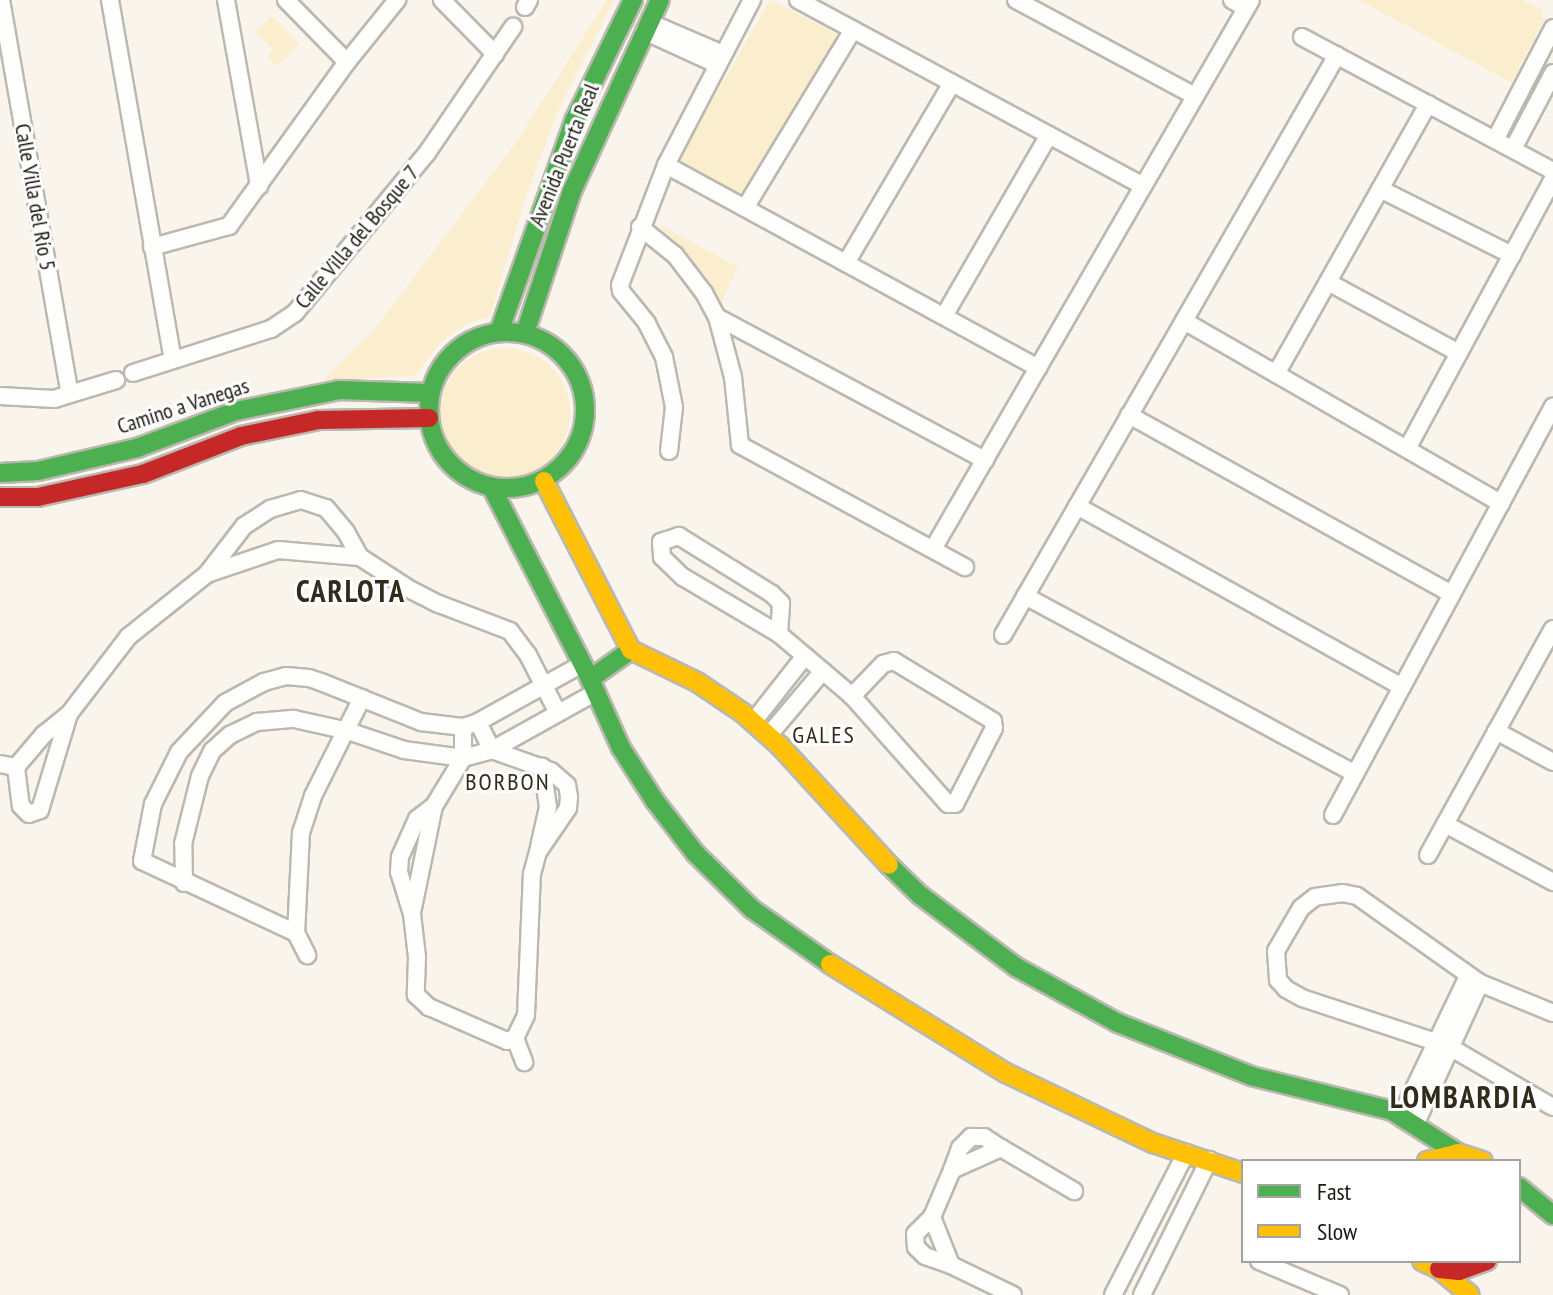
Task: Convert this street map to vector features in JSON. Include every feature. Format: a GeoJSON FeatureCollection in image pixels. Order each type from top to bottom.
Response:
{"type":"FeatureCollection","features":[{"type":"Feature","properties":{"kind":"street","name":"Calle Villa del Río 5"},"geometry":{"type":"LineString","coordinates":[[1,0],[70,394]]}},
{"type":"Feature","properties":{"kind":"street"},"geometry":{"type":"LineString","coordinates":[[110,0],[173,360]]}},
{"type":"Feature","properties":{"kind":"street"},"geometry":{"type":"LineString","coordinates":[[226,0],[259,186]]}},
{"type":"Feature","properties":{"kind":"street"},"geometry":{"type":"LineString","coordinates":[[286,0],[347,62]]}},
{"type":"Feature","properties":{"kind":"street"},"geometry":{"type":"LineString","coordinates":[[152,247],[224,229],[259,186],[347,62],[397,0]]}},
{"type":"Feature","properties":{"kind":"street"},"geometry":{"type":"LineString","coordinates":[[442,0],[495,54]]}},
{"type":"Feature","properties":{"kind":"street","name":"Avenida Puerta Real"},"geometry":{"type":"LineString","coordinates":[[499,332],[568,134],[633,0]]}},
{"type":"Feature","properties":{"kind":"street","name":"Avenida Puerta Real"},"geometry":{"type":"LineString","coordinates":[[525,333],[572,191],[660,0]]}},
{"type":"Feature","properties":{"kind":"street"},"geometry":{"type":"LineString","coordinates":[[669,451],[674,407],[664,357],[647,323],[621,291],[640,227],[666,165],[752,0]]}},
{"type":"Feature","properties":{"kind":"street"},"geometry":{"type":"LineString","coordinates":[[798,0],[1143,186]]}},
{"type":"Feature","properties":{"kind":"street"},"geometry":{"type":"LineString","coordinates":[[1016,0],[1195,96]]}},
{"type":"Feature","properties":{"kind":"street"},"geometry":{"type":"LineString","coordinates":[[933,549],[1195,96],[1243,3]]}},
{"type":"Feature","properties":{"kind":"street","name":"Calle Villa del Bosque 7"},"geometry":{"type":"LineString","coordinates":[[133,373],[271,329],[295,313],[315,293],[427,153],[513,27]]}},
{"type":"Feature","properties":{"kind":"street"},"geometry":{"type":"LineString","coordinates":[[646,27],[720,60]]}},
{"type":"Feature","properties":{"kind":"street"},"geometry":{"type":"LineString","coordinates":[[745,208],[853,30]]}},
{"type":"Feature","properties":{"kind":"street"},"geometry":{"type":"LineString","coordinates":[[1495,140],[1551,35]]}},
{"type":"Feature","properties":{"kind":"street"},"geometry":{"type":"LineString","coordinates":[[1302,37],[1553,171]]}},
{"type":"Feature","properties":{"kind":"street"},"geometry":{"type":"LineString","coordinates":[[1003,635],[1337,55]]}},
{"type":"Feature","properties":{"kind":"street"},"geometry":{"type":"LineString","coordinates":[[1513,149],[1553,73]]}},
{"type":"Feature","properties":{"kind":"street"},"geometry":{"type":"LineString","coordinates":[[846,263],[952,83]]}},
{"type":"Feature","properties":{"kind":"street"},"geometry":{"type":"LineString","coordinates":[[1276,374],[1428,104]]}},
{"type":"Feature","properties":{"kind":"street"},"geometry":{"type":"LineString","coordinates":[[944,316],[1049,135]]}},
{"type":"Feature","properties":{"kind":"street"},"geometry":{"type":"LineString","coordinates":[[666,165],[1038,368]]}},
{"type":"Feature","properties":{"kind":"street"},"geometry":{"type":"LineString","coordinates":[[1407,449],[1553,179]]}},
{"type":"Feature","properties":{"kind":"street"},"geometry":{"type":"LineString","coordinates":[[1380,189],[1512,255]]}},
{"type":"Feature","properties":{"kind":"street"},"geometry":{"type":"LineString","coordinates":[[640,227],[675,255],[704,293],[717,317],[733,377],[740,445],[965,567]]}},
{"type":"Feature","properties":{"kind":"street"},"geometry":{"type":"LineString","coordinates":[[1328,282],[1459,353]]}},
{"type":"Feature","properties":{"kind":"street"},"geometry":{"type":"LineString","coordinates":[[717,317],[985,460]]}},
{"type":"Feature","properties":{"kind":"street"},"geometry":{"type":"LineString","coordinates":[[1184,321],[1501,503]]}},
{"type":"Feature","properties":{"kind":"street"},"geometry":{"type":"LineString","coordinates":[[499,332],[525,333],[550,344],[570,362],[583,386],[586,414],[580,440],[565,464],[544,481],[518,489],[492,488],[468,479],[449,464],[435,442],[429,418],[430,393],[440,371],[455,352],[476,338],[499,332]]}},
{"type":"Feature","properties":{"kind":"street"},"geometry":{"type":"LineString","coordinates":[[0,396],[54,399],[116,380]]}},
{"type":"Feature","properties":{"kind":"street","name":"Camino a Vanegas"},"geometry":{"type":"LineString","coordinates":[[0,473],[38,471],[137,448],[236,411],[339,390],[430,393]]}},
{"type":"Feature","properties":{"kind":"street"},"geometry":{"type":"LineString","coordinates":[[1333,815],[1553,406]]}},
{"type":"Feature","properties":{"kind":"street"},"geometry":{"type":"LineString","coordinates":[[1129,415],[1452,594]]}},
{"type":"Feature","properties":{"kind":"street"},"geometry":{"type":"LineString","coordinates":[[0,497],[38,497],[143,474],[241,436],[319,420],[429,418]]}},
{"type":"Feature","properties":{"kind":"street"},"geometry":{"type":"LineString","coordinates":[[544,481],[631,650],[697,682],[753,722],[920,895],[1016,967],[1118,1023],[1251,1076],[1392,1111],[1458,1153],[1477,1159]]}},
{"type":"Feature","properties":{"kind":"street"},"geometry":{"type":"LineString","coordinates":[[492,488],[589,678],[621,748],[655,801],[695,853],[752,909],[868,990],[1006,1073],[1153,1143],[1241,1172]]}},
{"type":"Feature","properties":{"kind":"street"},"geometry":{"type":"LineString","coordinates":[[69,714],[37,813],[29,814],[23,810],[8,766],[69,714],[128,637],[207,574],[244,526],[270,509],[301,500],[326,508],[346,532],[360,557]]}},
{"type":"Feature","properties":{"kind":"street"},"geometry":{"type":"LineString","coordinates":[[1077,506],[1402,687]]}},
{"type":"Feature","properties":{"kind":"street"},"geometry":{"type":"LineString","coordinates":[[779,634],[782,608],[778,598],[679,536],[661,542],[662,557],[683,577],[779,634],[852,696],[948,804],[955,804],[994,728],[993,721],[894,661],[883,664],[852,696]]}},
{"type":"Feature","properties":{"kind":"street"},"geometry":{"type":"LineString","coordinates":[[207,574],[278,550],[360,557],[439,604],[510,631],[545,686],[558,713]]}},
{"type":"Feature","properties":{"kind":"street"},"geometry":{"type":"LineString","coordinates":[[1025,596],[1355,774]]}},
{"type":"Feature","properties":{"kind":"street"},"geometry":{"type":"LineString","coordinates":[[1428,855],[1551,637]]}},
{"type":"Feature","properties":{"kind":"street"},"geometry":{"type":"LineString","coordinates":[[184,883],[183,844],[191,802],[212,751],[230,735],[257,722],[294,719],[348,731],[404,750],[463,758],[492,750],[558,713],[589,678],[631,650]]}},
{"type":"Feature","properties":{"kind":"street"},"geometry":{"type":"LineString","coordinates":[[753,722],[805,656]]}},
{"type":"Feature","properties":{"kind":"street"},"geometry":{"type":"LineString","coordinates":[[768,736],[823,671]]}},
{"type":"Feature","properties":{"kind":"street"},"geometry":{"type":"LineString","coordinates":[[296,933],[147,866],[142,859],[153,804],[189,738],[225,703],[243,691],[286,676],[321,682],[421,722],[470,724],[545,686],[589,678]]}},
{"type":"Feature","properties":{"kind":"street"},"geometry":{"type":"LineString","coordinates":[[307,955],[296,933],[301,832],[313,796],[362,698]]}},
{"type":"Feature","properties":{"kind":"street"},"geometry":{"type":"LineString","coordinates":[[470,724],[492,750],[542,766],[567,785],[569,802],[559,825],[538,852],[532,874],[526,1015],[515,1038],[524,1062]]}},
{"type":"Feature","properties":{"kind":"street"},"geometry":{"type":"LineString","coordinates":[[412,914],[434,806],[463,758],[470,724]]}},
{"type":"Feature","properties":{"kind":"street"},"geometry":{"type":"LineString","coordinates":[[1496,731],[1553,762]]}},
{"type":"Feature","properties":{"kind":"street"},"geometry":{"type":"LineString","coordinates":[[189,738],[212,751]]}},
{"type":"Feature","properties":{"kind":"street"},"geometry":{"type":"LineString","coordinates":[[434,806],[417,819],[408,832],[400,857],[399,872],[412,914],[419,1000],[500,1041],[515,1038]]}},
{"type":"Feature","properties":{"kind":"street"},"geometry":{"type":"LineString","coordinates":[[1445,824],[1553,882]]}},
{"type":"Feature","properties":{"kind":"street"},"geometry":{"type":"LineString","coordinates":[[1553,1013],[1474,979],[1357,896],[1343,893],[1315,897],[1301,908],[1276,951],[1278,980],[1302,998],[1442,1043],[1553,1107]]}},
{"type":"Feature","properties":{"kind":"street"},"geometry":{"type":"LineString","coordinates":[[1409,1120],[1474,979]]}},
{"type":"Feature","properties":{"kind":"street"},"geometry":{"type":"LineString","coordinates":[[1013,1295],[925,1256],[916,1247],[913,1238],[917,1230],[932,1217],[952,1170],[1001,1148],[1074,1191]]}},
{"type":"Feature","properties":{"kind":"street"},"geometry":{"type":"LineString","coordinates":[[1113,1295],[1186,1153]]}},
{"type":"Feature","properties":{"kind":"street"},"geometry":{"type":"LineString","coordinates":[[1435,1159],[1458,1153]]}},
{"type":"Feature","properties":{"kind":"street"},"geometry":{"type":"LineString","coordinates":[[1142,1295],[1209,1160]]}},
{"type":"Feature","properties":{"kind":"street"},"geometry":{"type":"LineString","coordinates":[[1521,1189],[1553,1215]]}},
{"type":"Feature","properties":{"kind":"street"},"geometry":{"type":"LineString","coordinates":[[932,1217],[951,1265]]}},
{"type":"Feature","properties":{"kind":"street"},"geometry":{"type":"LineString","coordinates":[[1144,1233],[1167,1242]]}},
{"type":"Feature","properties":{"kind":"street"},"geometry":{"type":"LineString","coordinates":[[1264,1263],[1340,1295]]}},
{"type":"Feature","properties":{"kind":"street"},"geometry":{"type":"LineString","coordinates":[[1430,1265],[1459,1271],[1481,1263]]}},
{"type":"Feature","properties":{"kind":"street"},"geometry":{"type":"LineString","coordinates":[[1430,1265],[1470,1295]]}},
{"type":"Feature","properties":{"kind":"shaded area"},"geometry":{"type":"Polygon","coordinates":[[[607,0],[614,0],[557,113],[525,199],[490,317],[468,323],[439,344],[415,376],[323,380],[373,331],[515,144],[607,0]]]}},
{"type":"Feature","properties":{"kind":"shaded area"},"geometry":{"type":"Polygon","coordinates":[[[770,0],[835,33],[836,38],[744,192],[738,195],[682,163],[680,157],[770,0]]]}},
{"type":"Feature","properties":{"kind":"shaded area"},"geometry":{"type":"Polygon","coordinates":[[[1359,0],[1522,0],[1542,10],[1543,21],[1512,83],[1359,0]]]}},
{"type":"Feature","properties":{"kind":"shaded area"},"geometry":{"type":"Polygon","coordinates":[[[272,16],[299,44],[278,66],[267,57],[272,48],[255,32],[272,16]]]}},
{"type":"Feature","properties":{"kind":"shaded area"},"geometry":{"type":"Polygon","coordinates":[[[655,222],[738,267],[721,304],[690,256],[655,222]]]}},
{"type":"Feature","properties":{"kind":"shaded area"},"geometry":{"type":"Polygon","coordinates":[[[505,348],[530,353],[551,367],[565,388],[570,413],[565,438],[551,459],[530,473],[505,478],[480,473],[459,459],[445,438],[440,413],[445,388],[459,367],[480,353],[505,348]]]}},
{"type":"Feature","properties":{"kind":"traffic: fast"},"geometry":{"type":"LineString","coordinates":[[499,332],[574,121],[633,0]]}},
{"type":"Feature","properties":{"kind":"traffic: fast"},"geometry":{"type":"LineString","coordinates":[[525,333],[572,191],[660,0]]}},
{"type":"Feature","properties":{"kind":"traffic: fast"},"geometry":{"type":"LineString","coordinates":[[507,332],[537,338],[562,355],[579,380],[585,410],[579,440],[562,465],[537,482],[507,488],[477,482],[452,465],[435,440],[429,410],[435,380],[452,355],[477,338],[507,332]]}},
{"type":"Feature","properties":{"kind":"traffic: fast"},"geometry":{"type":"LineString","coordinates":[[0,473],[38,471],[137,448],[236,411],[339,390],[430,393]]}},
{"type":"Feature","properties":{"kind":"traffic: fast"},"geometry":{"type":"LineString","coordinates":[[492,488],[590,679],[621,748],[655,801],[695,853],[752,909],[830,964]]}},
{"type":"Feature","properties":{"kind":"traffic: fast"},"geometry":{"type":"LineString","coordinates":[[590,679],[631,650]]}},
{"type":"Feature","properties":{"kind":"traffic: fast"},"geometry":{"type":"LineString","coordinates":[[889,865],[920,895],[1016,967],[1118,1023],[1251,1076],[1392,1111],[1458,1153]]}},
{"type":"Feature","properties":{"kind":"traffic: fast"},"geometry":{"type":"LineString","coordinates":[[1521,1189],[1553,1215]]}},
{"type":"Feature","properties":{"kind":"traffic: slow"},"geometry":{"type":"LineString","coordinates":[[544,481],[631,650],[697,682],[743,713],[780,746],[889,865]]}},
{"type":"Feature","properties":{"kind":"traffic: slow"},"geometry":{"type":"LineString","coordinates":[[830,964],[1006,1073],[1153,1143],[1241,1172]]}},
{"type":"Feature","properties":{"kind":"traffic: slow"},"geometry":{"type":"LineString","coordinates":[[1435,1159],[1458,1153],[1477,1159]]}},
{"type":"Feature","properties":{"kind":"traffic: slow"},"geometry":{"type":"LineString","coordinates":[[1426,1263],[1439,1269],[1470,1295]]}},
{"type":"Feature","properties":{"kind":"traffic: jam"},"geometry":{"type":"LineString","coordinates":[[0,497],[38,497],[143,474],[241,436],[319,420],[429,418]]}},
{"type":"Feature","properties":{"kind":"traffic: jam"},"geometry":{"type":"LineString","coordinates":[[1439,1269],[1459,1271],[1481,1263]]}},
{"type":"Feature","properties":{"kind":"district","name":"CARLOTA"},"geometry":{"type":"Point","coordinates":[351,591]}},
{"type":"Feature","properties":{"kind":"district","name":"GALES"},"geometry":{"type":"Point","coordinates":[824,735]}},
{"type":"Feature","properties":{"kind":"district","name":"BORBON"},"geometry":{"type":"Point","coordinates":[508,782]}},
{"type":"Feature","properties":{"kind":"district","name":"LOMBARDIA"},"geometry":{"type":"Point","coordinates":[1464,1097]}}]}
